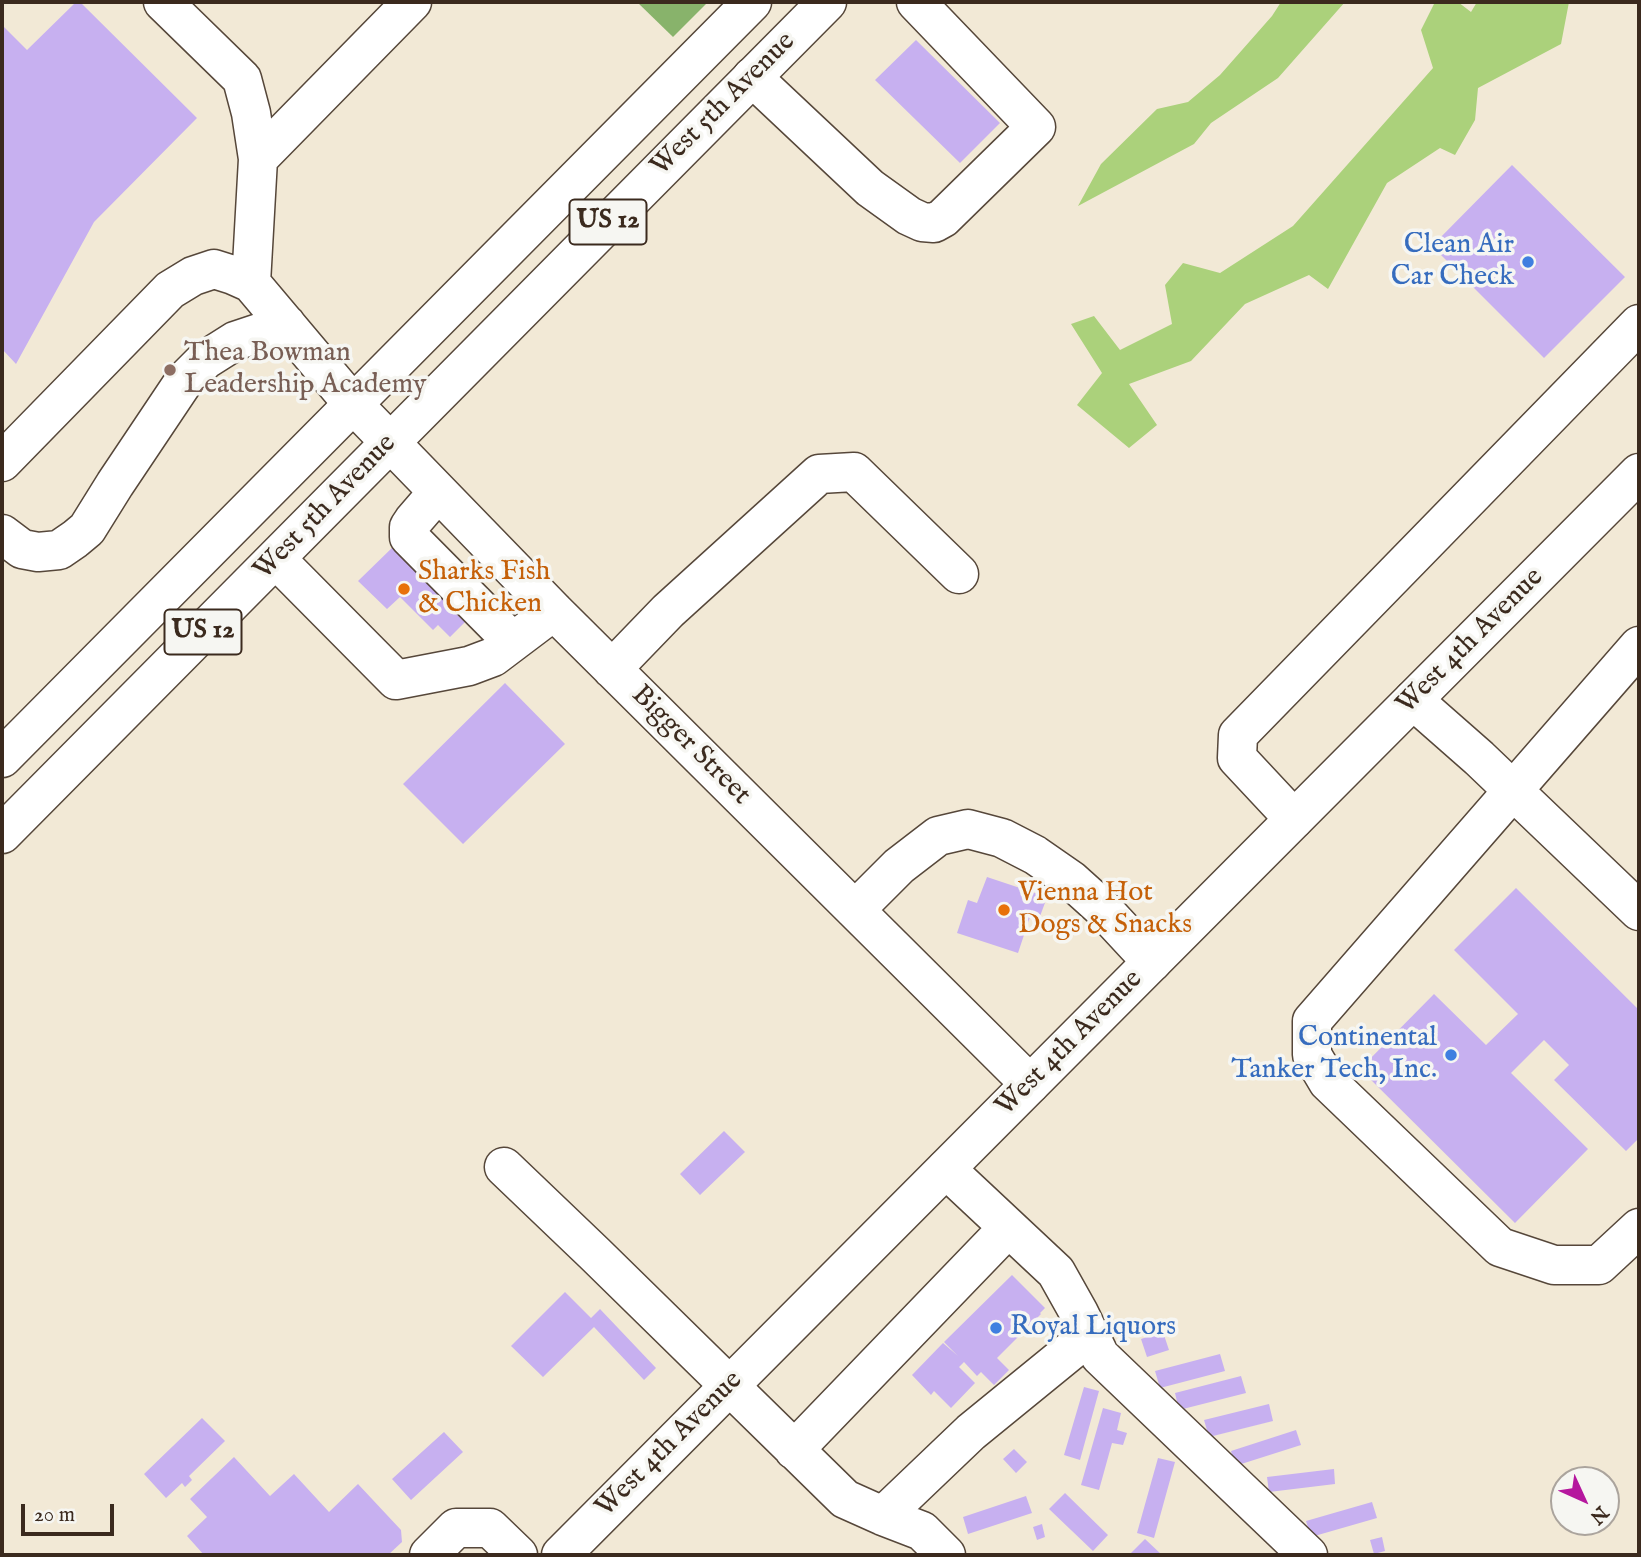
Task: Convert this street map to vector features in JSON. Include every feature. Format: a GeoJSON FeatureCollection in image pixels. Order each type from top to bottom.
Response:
{"type":"FeatureCollection","features":[{"type":"Feature","properties":{"kind":"main road"},"geometry":{"type":"LineString","coordinates":[[2,462],[170,290],[193,276],[214,269],[251,284],[258,159],[251,113],[242,79],[163,2]]}},
{"type":"Feature","properties":{"kind":"main road"},"geometry":{"type":"LineString","coordinates":[[258,159],[412,2]]}},
{"type":"Feature","properties":{"kind":"main road","name":"West 5th Avenue"},"geometry":{"type":"LineString","coordinates":[[2,758],[752,2]]}},
{"type":"Feature","properties":{"kind":"main road","name":"West 5th Avenue"},"geometry":{"type":"LineString","coordinates":[[6,822],[276,559],[827,2]]}},
{"type":"Feature","properties":{"kind":"main road"},"geometry":{"type":"LineString","coordinates":[[752,77],[870,188],[909,216],[922,222],[934,223],[943,218],[1036,127],[916,2]]}},
{"type":"Feature","properties":{"kind":"main road","name":"Bigger Street"},"geometry":{"type":"LineString","coordinates":[[251,284],[353,404],[554,611],[1030,1084]]}},
{"type":"Feature","properties":{"kind":"main road"},"geometry":{"type":"LineString","coordinates":[[2,534],[22,549],[38,552],[59,550],[75,540],[87,529],[184,381],[205,360],[234,341],[286,324]]}},
{"type":"Feature","properties":{"kind":"main road"},"geometry":{"type":"LineString","coordinates":[[1293,819],[1237,758],[1238,735],[1639,324]]}},
{"type":"Feature","properties":{"kind":"main road"},"geometry":{"type":"LineString","coordinates":[[612,669],[668,611],[819,474],[853,472],[960,574]]}},
{"type":"Feature","properties":{"kind":"main road","name":"West 4th Avenue"},"geometry":{"type":"LineString","coordinates":[[561,1555],[1639,473]]}},
{"type":"Feature","properties":{"kind":"main road"},"geometry":{"type":"LineString","coordinates":[[439,492],[412,521],[409,537],[513,642]]}},
{"type":"Feature","properties":{"kind":"main road"},"geometry":{"type":"LineString","coordinates":[[276,559],[396,680],[469,666],[493,657],[554,611]]}},
{"type":"Feature","properties":{"kind":"main road"},"geometry":{"type":"LineString","coordinates":[[1639,646],[1312,1021],[1312,1055],[1328,1082],[1500,1247],[1554,1265],[1599,1265],[1639,1228]]}},
{"type":"Feature","properties":{"kind":"main road"},"geometry":{"type":"LineString","coordinates":[[1413,700],[1479,758],[1639,911]]}},
{"type":"Feature","properties":{"kind":"main road"},"geometry":{"type":"LineString","coordinates":[[855,910],[899,866],[938,836],[968,829],[1002,838],[1035,855],[1071,880],[1101,907],[1152,962]]}},
{"type":"Feature","properties":{"kind":"main road"},"geometry":{"type":"LineString","coordinates":[[504,1167],[845,1499],[922,1531],[946,1555]]}},
{"type":"Feature","properties":{"kind":"main road"},"geometry":{"type":"LineString","coordinates":[[946,1169],[1056,1272],[1100,1356],[1307,1555]]}},
{"type":"Feature","properties":{"kind":"main road"},"geometry":{"type":"LineString","coordinates":[[794,1450],[1009,1228]]}},
{"type":"Feature","properties":{"kind":"main road"},"geometry":{"type":"LineString","coordinates":[[883,1516],[971,1432],[1090,1335]]}},
{"type":"Feature","properties":{"kind":"main road"},"geometry":{"type":"LineString","coordinates":[[429,1555],[456,1528],[490,1528],[518,1555]]}},
{"type":"Feature","properties":{"kind":"green space"},"geometry":{"type":"Polygon","coordinates":[[[637,2],[708,2],[673,37],[637,2]]]}},
{"type":"Feature","properties":{"kind":"green space"},"geometry":{"type":"Polygon","coordinates":[[[1281,2],[1345,2],[1278,78],[1211,123],[1194,144],[1078,206],[1101,164],[1157,109],[1188,102],[1220,75],[1281,2]]]}},
{"type":"Feature","properties":{"kind":"green space"},"geometry":{"type":"Polygon","coordinates":[[[1435,2],[1458,2],[1471,12],[1477,2],[1569,2],[1561,44],[1478,88],[1475,120],[1455,155],[1440,148],[1387,183],[1328,289],[1309,275],[1245,304],[1191,361],[1129,384],[1157,425],[1129,448],[1077,405],[1102,373],[1071,324],[1094,316],[1120,350],[1172,324],[1165,285],[1183,263],[1220,273],[1293,226],[1433,68],[1421,30],[1435,2]]]}},
{"type":"Feature","properties":{"kind":"building"},"geometry":{"type":"Polygon","coordinates":[[[76,2],[80,2],[197,118],[94,222],[16,364],[2,349],[2,25],[27,50],[76,2]]]}},
{"type":"Feature","properties":{"kind":"building"},"geometry":{"type":"Polygon","coordinates":[[[916,40],[1000,123],[960,163],[875,80],[916,40]]]}},
{"type":"Feature","properties":{"kind":"building","name":"Clean Air Car Check"},"geometry":{"type":"Polygon","coordinates":[[[1512,165],[1625,277],[1544,358],[1432,246],[1512,165]]]}},
{"type":"Feature","properties":{"kind":"building","name":"Sharks Fish & Chicken"},"geometry":{"type":"Polygon","coordinates":[[[396,544],[465,622],[450,637],[438,625],[433,630],[400,597],[387,609],[358,581],[396,544]]]}},
{"type":"Feature","properties":{"kind":"building"},"geometry":{"type":"Polygon","coordinates":[[[505,683],[565,744],[463,844],[403,784],[505,683]]]}},
{"type":"Feature","properties":{"kind":"building","name":"Vienna Hot Dogs & Snacks"},"geometry":{"type":"Polygon","coordinates":[[[987,877],[1038,894],[1037,896],[1046,900],[1039,919],[1030,917],[1018,953],[957,933],[968,900],[977,903],[987,877]]]}},
{"type":"Feature","properties":{"kind":"building","name":"Continental Tanker Tech, Inc."},"geometry":{"type":"Polygon","coordinates":[[[1516,888],[1639,1010],[1639,1138],[1626,1151],[1554,1080],[1569,1065],[1544,1040],[1511,1073],[1588,1149],[1515,1223],[1360,1069],[1434,994],[1486,1045],[1518,1014],[1454,950],[1516,888]]]}},
{"type":"Feature","properties":{"kind":"building"},"geometry":{"type":"Polygon","coordinates":[[[724,1131],[745,1152],[700,1195],[680,1174],[724,1131]]]}},
{"type":"Feature","properties":{"kind":"building"},"geometry":{"type":"Polygon","coordinates":[[[1012,1275],[1045,1308],[997,1358],[1009,1370],[994,1385],[981,1372],[977,1376],[964,1362],[959,1367],[975,1383],[951,1408],[934,1391],[931,1395],[912,1375],[943,1343],[958,1356],[944,1342],[1012,1275]]]}},
{"type":"Feature","properties":{"kind":"building"},"geometry":{"type":"Polygon","coordinates":[[[565,1292],[591,1318],[600,1309],[656,1368],[644,1380],[594,1327],[543,1377],[511,1346],[565,1292]]]}},
{"type":"Feature","properties":{"kind":"building"},"geometry":{"type":"Polygon","coordinates":[[[1163,1332],[1169,1350],[1147,1357],[1141,1339],[1163,1332]]]}},
{"type":"Feature","properties":{"kind":"building"},"geometry":{"type":"Polygon","coordinates":[[[1220,1354],[1225,1371],[1160,1388],[1155,1371],[1220,1354]]]}},
{"type":"Feature","properties":{"kind":"building"},"geometry":{"type":"Polygon","coordinates":[[[1241,1376],[1246,1393],[1179,1410],[1175,1393],[1241,1376]]]}},
{"type":"Feature","properties":{"kind":"building"},"geometry":{"type":"Polygon","coordinates":[[[1084,1387],[1099,1391],[1080,1460],[1064,1455],[1084,1387]]]}},
{"type":"Feature","properties":{"kind":"building"},"geometry":{"type":"Polygon","coordinates":[[[1269,1404],[1273,1421],[1209,1437],[1204,1420],[1269,1404]]]}},
{"type":"Feature","properties":{"kind":"building"},"geometry":{"type":"Polygon","coordinates":[[[1103,1408],[1121,1413],[1117,1430],[1127,1433],[1123,1445],[1112,1443],[1099,1490],[1081,1485],[1103,1408]]]}},
{"type":"Feature","properties":{"kind":"building"},"geometry":{"type":"Polygon","coordinates":[[[202,1418],[225,1441],[189,1476],[192,1480],[185,1487],[182,1483],[166,1498],[144,1474],[202,1418]]]}},
{"type":"Feature","properties":{"kind":"building"},"geometry":{"type":"Polygon","coordinates":[[[1296,1430],[1301,1445],[1235,1466],[1231,1451],[1296,1430]]]}},
{"type":"Feature","properties":{"kind":"building"},"geometry":{"type":"Polygon","coordinates":[[[444,1432],[463,1452],[411,1500],[392,1479],[444,1432]]]}},
{"type":"Feature","properties":{"kind":"building"},"geometry":{"type":"Polygon","coordinates":[[[1014,1449],[1027,1462],[1016,1473],[1003,1459],[1014,1449]]]}},
{"type":"Feature","properties":{"kind":"building"},"geometry":{"type":"Polygon","coordinates":[[[234,1457],[270,1496],[294,1474],[329,1512],[358,1484],[401,1530],[402,1542],[388,1555],[204,1555],[187,1536],[207,1517],[190,1499],[234,1457]]]}},
{"type":"Feature","properties":{"kind":"building"},"geometry":{"type":"Polygon","coordinates":[[[1158,1458],[1175,1462],[1154,1538],[1137,1533],[1158,1458]]]}},
{"type":"Feature","properties":{"kind":"building"},"geometry":{"type":"Polygon","coordinates":[[[1334,1469],[1335,1484],[1269,1492],[1267,1477],[1334,1469]]]}},
{"type":"Feature","properties":{"kind":"building"},"geometry":{"type":"Polygon","coordinates":[[[1065,1493],[1108,1535],[1093,1551],[1049,1509],[1065,1493]]]}},
{"type":"Feature","properties":{"kind":"building"},"geometry":{"type":"Polygon","coordinates":[[[1026,1496],[1032,1513],[968,1534],[963,1517],[1026,1496]]]}},
{"type":"Feature","properties":{"kind":"building"},"geometry":{"type":"Polygon","coordinates":[[[1372,1502],[1377,1518],[1311,1537],[1306,1521],[1372,1502]]]}},
{"type":"Feature","properties":{"kind":"building"},"geometry":{"type":"Polygon","coordinates":[[[1042,1524],[1045,1537],[1037,1540],[1033,1527],[1042,1524]]]}},
{"type":"Feature","properties":{"kind":"building"},"geometry":{"type":"Polygon","coordinates":[[[1382,1537],[1385,1551],[1374,1554],[1370,1540],[1382,1537]]]}},
{"type":"Feature","properties":{"kind":"building"},"geometry":{"type":"Polygon","coordinates":[[[1145,1539],[1162,1555],[1129,1555],[1145,1539]]]}},
{"type":"Feature","properties":{"kind":"place","name":"Clean Air Car Check"},"geometry":{"type":"Point","coordinates":[1528,262]}},
{"type":"Feature","properties":{"kind":"place","name":"Thea Bowman Leadership Academy"},"geometry":{"type":"Point","coordinates":[170,370]}},
{"type":"Feature","properties":{"kind":"place","name":"Sharks Fish & Chicken"},"geometry":{"type":"Point","coordinates":[404,589]}},
{"type":"Feature","properties":{"kind":"place","name":"Vienna Hot Dogs & Snacks"},"geometry":{"type":"Point","coordinates":[1004,910]}},
{"type":"Feature","properties":{"kind":"place","name":"Continental Tanker Tech, Inc."},"geometry":{"type":"Point","coordinates":[1451,1055]}},
{"type":"Feature","properties":{"kind":"place","name":"Royal Liquors"},"geometry":{"type":"Point","coordinates":[996,1328]}}]}
